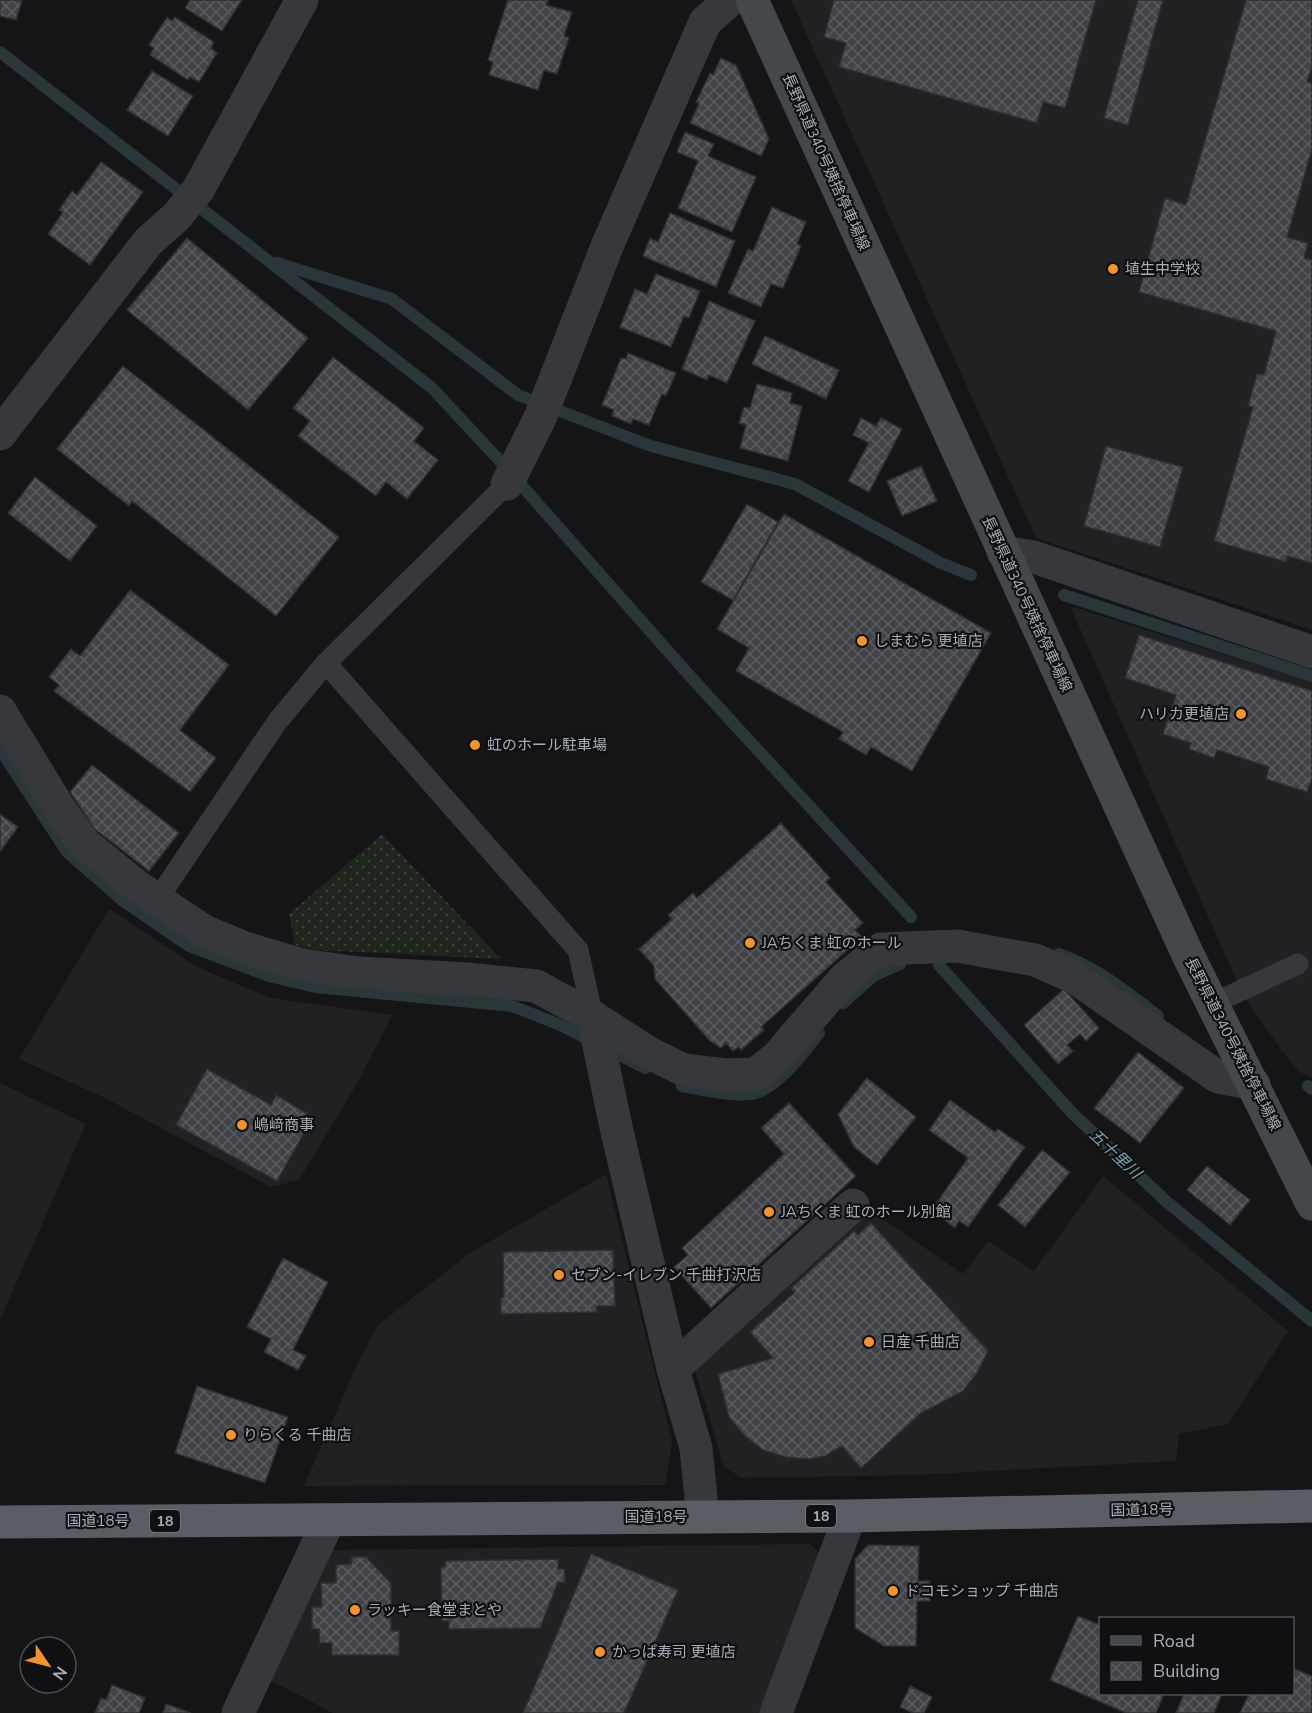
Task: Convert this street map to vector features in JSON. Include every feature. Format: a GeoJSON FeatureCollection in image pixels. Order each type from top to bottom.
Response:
{"type":"FeatureCollection","features":[{"type":"Feature","properties":{"kind":"highway","name":"国道18号"},"geometry":{"type":"LineString","coordinates":[[0,1522],[850,1516],[1312,1506]]}},
{"type":"Feature","properties":{"kind":"main road","name":"長野県道340号姨捨停車場線"},"geometry":{"type":"LineString","coordinates":[[752,0],[1212,1004],[1312,1204]]}},
{"type":"Feature","properties":{"kind":"street"},"geometry":{"type":"LineString","coordinates":[[0,434],[148,242],[190,200],[302,0]]}},
{"type":"Feature","properties":{"kind":"street"},"geometry":{"type":"LineString","coordinates":[[512,475],[545,405],[608,244],[705,22],[730,0]]}},
{"type":"Feature","properties":{"kind":"street"},"geometry":{"type":"LineString","coordinates":[[1003,552],[1034,557],[1312,652]]}},
{"type":"Feature","properties":{"kind":"street"},"geometry":{"type":"LineString","coordinates":[[0,711],[61,811],[85,844],[157,900],[204,931],[245,948],[302,965],[359,973],[467,979],[536,987],[593,1017],[649,1053],[684,1070],[725,1075],[756,1074],[777,1057],[844,979],[881,949],[958,946],[1035,960],[1074,977],[1218,1077],[1254,1084]]}},
{"type":"Feature","properties":{"kind":"street"},"geometry":{"type":"LineString","coordinates":[[593,1017],[601,1065],[673,1369],[696,1448],[703,1517]]}},
{"type":"Feature","properties":{"kind":"street"},"geometry":{"type":"LineString","coordinates":[[673,1369],[853,1205]]}},
{"type":"Feature","properties":{"kind":"street"},"geometry":{"type":"LineString","coordinates":[[776,1713],[850,1516]]}},
{"type":"Feature","properties":{"kind":"street"},"geometry":{"type":"LineString","coordinates":[[238,1713],[329,1520]]}},
{"type":"Feature","properties":{"kind":"lane"},"geometry":{"type":"LineString","coordinates":[[157,900],[277,723],[326,663],[512,475]]}},
{"type":"Feature","properties":{"kind":"lane"},"geometry":{"type":"LineString","coordinates":[[326,663],[578,950],[593,1017]]}},
{"type":"Feature","properties":{"kind":"lane"},"geometry":{"type":"LineString","coordinates":[[1212,1004],[1298,964]]}},
{"type":"Feature","properties":{"kind":"shaded area","name":"埴生中学校"},"geometry":{"type":"Polygon","coordinates":[[[791,0],[1312,0],[1312,630],[1036,538],[791,0]]]}},
{"type":"Feature","properties":{"kind":"shaded area"},"geometry":{"type":"Polygon","coordinates":[[[1070,606],[1312,682],[1312,1077],[1299,1072],[1243,995],[1070,606]]]}},
{"type":"Feature","properties":{"kind":"shaded area"},"geometry":{"type":"Polygon","coordinates":[[[382,834],[501,959],[317,950],[295,945],[289,914],[382,834]]]}},
{"type":"Feature","properties":{"kind":"shaded area"},"geometry":{"type":"Polygon","coordinates":[[[109,909],[197,967],[270,998],[392,1015],[358,1082],[299,1180],[271,1187],[105,1098],[19,1059],[109,909]]]}},
{"type":"Feature","properties":{"kind":"shaded area"},"geometry":{"type":"Polygon","coordinates":[[[0,1083],[86,1124],[0,1320],[0,1083]]]}},
{"type":"Feature","properties":{"kind":"shaded area"},"geometry":{"type":"Polygon","coordinates":[[[606,1174],[672,1442],[665,1485],[304,1486],[358,1362],[378,1325],[470,1253],[606,1174]]]}},
{"type":"Feature","properties":{"kind":"shaded area"},"geometry":{"type":"Polygon","coordinates":[[[1103,1176],[1288,1331],[1228,1424],[1179,1434],[1176,1461],[914,1475],[741,1478],[724,1466],[695,1371],[865,1207],[963,1274],[988,1241],[1034,1271],[1103,1176]]]}},
{"type":"Feature","properties":{"kind":"shaded area"},"geometry":{"type":"Polygon","coordinates":[[[810,1544],[822,1556],[760,1713],[333,1713],[268,1679],[330,1550],[810,1544]]]}},
{"type":"Feature","properties":{"kind":"building"},"geometry":{"type":"Polygon","coordinates":[[[0,0],[22,0],[16,20],[0,16],[0,0]]]}},
{"type":"Feature","properties":{"kind":"building"},"geometry":{"type":"Polygon","coordinates":[[[190,0],[242,0],[222,31],[185,8],[190,0]]]}},
{"type":"Feature","properties":{"kind":"building"},"geometry":{"type":"Polygon","coordinates":[[[508,0],[548,0],[546,5],[572,12],[564,36],[569,38],[557,74],[544,70],[538,90],[489,75],[493,62],[488,60],[508,0]]]}},
{"type":"Feature","properties":{"kind":"building"},"geometry":{"type":"Polygon","coordinates":[[[834,0],[1096,0],[1065,108],[1043,102],[1037,123],[839,67],[846,43],[824,37],[834,0]]]}},
{"type":"Feature","properties":{"kind":"building"},"geometry":{"type":"Polygon","coordinates":[[[1138,0],[1163,0],[1128,125],[1104,118],[1138,0]]]}},
{"type":"Feature","properties":{"kind":"building"},"geometry":{"type":"Polygon","coordinates":[[[1246,0],[1312,0],[1312,66],[1307,82],[1312,83],[1312,149],[1287,237],[1308,243],[1304,258],[1312,260],[1312,563],[1287,556],[1286,562],[1214,541],[1253,407],[1248,406],[1257,374],[1264,375],[1276,331],[1139,292],[1165,198],[1186,205],[1246,0]]]}},
{"type":"Feature","properties":{"kind":"building"},"geometry":{"type":"Polygon","coordinates":[[[167,17],[172,21],[175,17],[214,42],[211,48],[217,53],[199,82],[190,77],[188,80],[150,55],[154,48],[149,45],[167,17]]]}},
{"type":"Feature","properties":{"kind":"building"},"geometry":{"type":"Polygon","coordinates":[[[721,58],[736,65],[769,139],[761,156],[690,123],[699,104],[696,102],[710,73],[713,75],[721,58]]]}},
{"type":"Feature","properties":{"kind":"building"},"geometry":{"type":"Polygon","coordinates":[[[152,71],[193,96],[168,136],[127,110],[152,71]]]}},
{"type":"Feature","properties":{"kind":"building"},"geometry":{"type":"Polygon","coordinates":[[[685,132],[714,144],[708,156],[756,177],[732,232],[678,208],[698,161],[677,152],[685,132]]]}},
{"type":"Feature","properties":{"kind":"building"},"geometry":{"type":"Polygon","coordinates":[[[101,162],[143,192],[90,265],[48,234],[63,212],[59,210],[72,191],[77,195],[101,162]]]}},
{"type":"Feature","properties":{"kind":"building"},"geometry":{"type":"Polygon","coordinates":[[[772,207],[806,222],[797,244],[801,246],[783,288],[771,284],[761,307],[728,293],[748,249],[753,251],[772,207]]]}},
{"type":"Feature","properties":{"kind":"building"},"geometry":{"type":"Polygon","coordinates":[[[670,213],[735,241],[716,287],[643,256],[650,238],[658,242],[670,213]]]}},
{"type":"Feature","properties":{"kind":"building"},"geometry":{"type":"Polygon","coordinates":[[[187,238],[308,338],[248,410],[127,310],[187,238]]]}},
{"type":"Feature","properties":{"kind":"building"},"geometry":{"type":"Polygon","coordinates":[[[656,274],[700,291],[689,318],[684,316],[671,347],[620,327],[635,289],[647,294],[656,274]]]}},
{"type":"Feature","properties":{"kind":"building"},"geometry":{"type":"Polygon","coordinates":[[[709,301],[755,321],[727,383],[709,375],[707,380],[682,369],[709,301]]]}},
{"type":"Feature","properties":{"kind":"building"},"geometry":{"type":"Polygon","coordinates":[[[765,336],[839,370],[826,399],[752,364],[765,336]]]}},
{"type":"Feature","properties":{"kind":"building"},"geometry":{"type":"Polygon","coordinates":[[[628,353],[676,373],[666,396],[662,394],[649,425],[633,419],[631,424],[612,416],[614,410],[602,405],[621,358],[626,359],[628,353]]]}},
{"type":"Feature","properties":{"kind":"building"},"geometry":{"type":"Polygon","coordinates":[[[333,357],[424,428],[414,441],[438,460],[407,499],[386,482],[376,496],[298,436],[310,421],[293,408],[333,357]]]}},
{"type":"Feature","properties":{"kind":"building"},"geometry":{"type":"Polygon","coordinates":[[[123,366],[339,537],[276,616],[132,501],[129,506],[57,449],[123,366]]]}},
{"type":"Feature","properties":{"kind":"building"},"geometry":{"type":"Polygon","coordinates":[[[757,384],[792,393],[790,403],[802,406],[788,461],[740,448],[746,425],[739,423],[744,407],[750,408],[757,384]]]}},
{"type":"Feature","properties":{"kind":"building"},"geometry":{"type":"Polygon","coordinates":[[[861,418],[876,426],[881,418],[902,429],[869,492],[848,481],[869,443],[853,435],[861,418]]]}},
{"type":"Feature","properties":{"kind":"building"},"geometry":{"type":"Polygon","coordinates":[[[1106,446],[1183,467],[1160,547],[1084,526],[1106,446]]]}},
{"type":"Feature","properties":{"kind":"building"},"geometry":{"type":"Polygon","coordinates":[[[921,466],[937,501],[902,516],[887,481],[921,466]]]}},
{"type":"Feature","properties":{"kind":"building"},"geometry":{"type":"Polygon","coordinates":[[[35,477],[97,526],[70,561],[8,513],[35,477]]]}},
{"type":"Feature","properties":{"kind":"building"},"geometry":{"type":"Polygon","coordinates":[[[747,504],[778,522],[733,600],[701,582],[747,504]]]}},
{"type":"Feature","properties":{"kind":"building","name":"しまむら 更埴店"},"geometry":{"type":"Polygon","coordinates":[[[784,514],[991,633],[912,771],[871,747],[866,755],[839,739],[843,732],[736,671],[749,648],[717,629],[784,514]]]}},
{"type":"Feature","properties":{"kind":"building"},"geometry":{"type":"Polygon","coordinates":[[[130,590],[229,665],[180,730],[216,758],[190,792],[54,691],[59,685],[49,677],[71,649],[80,656],[130,590]]]}},
{"type":"Feature","properties":{"kind":"building","name":"ハリカ更埴店"},"geometry":{"type":"Polygon","coordinates":[[[1139,635],[1312,691],[1312,778],[1307,792],[1266,779],[1269,767],[1217,750],[1214,758],[1189,749],[1191,743],[1163,734],[1176,695],[1125,678],[1139,635]]]}},
{"type":"Feature","properties":{"kind":"building"},"geometry":{"type":"Polygon","coordinates":[[[92,765],[179,833],[149,871],[95,829],[70,792],[92,765]]]}},
{"type":"Feature","properties":{"kind":"building"},"geometry":{"type":"Polygon","coordinates":[[[0,814],[18,827],[0,852],[0,814]]]}},
{"type":"Feature","properties":{"kind":"building","name":"JAちくま 虹のホール"},"geometry":{"type":"Polygon","coordinates":[[[781,823],[830,878],[826,882],[863,923],[855,930],[862,937],[761,1027],[764,1030],[741,1050],[739,1047],[733,1051],[726,1043],[721,1048],[709,1040],[655,979],[654,966],[639,949],[672,919],[668,915],[693,893],[697,898],[781,823]]]}},
{"type":"Feature","properties":{"kind":"building"},"geometry":{"type":"Polygon","coordinates":[[[1064,989],[1099,1028],[1086,1041],[1080,1034],[1067,1045],[1073,1051],[1058,1064],[1024,1025],[1064,989]]]}},
{"type":"Feature","properties":{"kind":"building"},"geometry":{"type":"Polygon","coordinates":[[[1138,1052],[1184,1088],[1140,1143],[1094,1108],[1138,1052]]]}},
{"type":"Feature","properties":{"kind":"building","name":"嶋﨑商事"},"geometry":{"type":"Polygon","coordinates":[[[207,1069],[271,1105],[276,1095],[308,1114],[303,1123],[308,1126],[277,1181],[176,1125],[207,1069]]]}},
{"type":"Feature","properties":{"kind":"building"},"geometry":{"type":"Polygon","coordinates":[[[867,1078],[916,1117],[877,1165],[854,1147],[838,1114],[867,1078]]]}},
{"type":"Feature","properties":{"kind":"building"},"geometry":{"type":"Polygon","coordinates":[[[950,1100],[995,1132],[998,1129],[1025,1147],[968,1227],[959,1221],[955,1228],[935,1213],[939,1208],[935,1205],[968,1158],[929,1130],[950,1100]]]}},
{"type":"Feature","properties":{"kind":"building","name":"JAちくま 虹のホール別館"},"geometry":{"type":"Polygon","coordinates":[[[789,1103],[856,1176],[711,1308],[674,1267],[688,1255],[682,1248],[784,1154],[761,1128],[789,1103]]]}},
{"type":"Feature","properties":{"kind":"building"},"geometry":{"type":"Polygon","coordinates":[[[1042,1150],[1070,1172],[1025,1227],[998,1205],[1042,1150]]]}},
{"type":"Feature","properties":{"kind":"building"},"geometry":{"type":"Polygon","coordinates":[[[1207,1166],[1250,1200],[1230,1225],[1187,1190],[1207,1166]]]}},
{"type":"Feature","properties":{"kind":"building","name":"日産 千曲店"},"geometry":{"type":"Polygon","coordinates":[[[871,1223],[988,1351],[977,1373],[963,1391],[921,1413],[861,1468],[842,1446],[825,1456],[809,1459],[786,1457],[763,1450],[745,1436],[729,1417],[718,1374],[773,1358],[750,1332],[795,1292],[791,1288],[854,1231],[858,1235],[871,1223]]]}},
{"type":"Feature","properties":{"kind":"building","name":"セブン-イレブン 千曲打沢店"},"geometry":{"type":"Polygon","coordinates":[[[613,1250],[615,1306],[596,1306],[597,1312],[501,1314],[501,1298],[504,1297],[503,1252],[613,1250]]]}},
{"type":"Feature","properties":{"kind":"building"},"geometry":{"type":"Polygon","coordinates":[[[283,1258],[328,1282],[293,1350],[306,1356],[298,1370],[264,1352],[271,1339],[247,1327],[283,1258]]]}},
{"type":"Feature","properties":{"kind":"building","name":"りらくる 千曲店"},"geometry":{"type":"Polygon","coordinates":[[[197,1386],[288,1417],[265,1483],[175,1453],[197,1386]]]}},
{"type":"Feature","properties":{"kind":"building","name":"ドコモショップ 千曲店"},"geometry":{"type":"Polygon","coordinates":[[[868,1545],[919,1546],[918,1581],[930,1581],[930,1601],[917,1601],[916,1646],[884,1646],[855,1628],[855,1559],[868,1545]]]}},
{"type":"Feature","properties":{"kind":"building","name":"かっぱ寿司 更埴店"},"geometry":{"type":"Polygon","coordinates":[[[591,1554],[678,1590],[624,1713],[523,1713],[591,1554]]]}},
{"type":"Feature","properties":{"kind":"building"},"geometry":{"type":"Polygon","coordinates":[[[352,1557],[366,1557],[391,1583],[391,1631],[399,1631],[399,1655],[332,1655],[332,1643],[320,1643],[319,1629],[312,1629],[312,1607],[322,1607],[321,1583],[336,1583],[336,1565],[351,1564],[352,1557]]]}},
{"type":"Feature","properties":{"kind":"building"},"geometry":{"type":"Polygon","coordinates":[[[558,1559],[558,1569],[564,1569],[565,1582],[558,1582],[540,1628],[449,1629],[449,1621],[442,1621],[441,1567],[445,1567],[446,1561],[558,1559]]]}},
{"type":"Feature","properties":{"kind":"building"},"geometry":{"type":"Polygon","coordinates":[[[1078,1616],[1099,1625],[1099,1695],[1164,1695],[1156,1713],[1126,1713],[1050,1680],[1078,1616]]]}},
{"type":"Feature","properties":{"kind":"building"},"geometry":{"type":"Polygon","coordinates":[[[1294,1669],[1312,1676],[1312,1713],[1240,1713],[1249,1695],[1294,1695],[1294,1669]]]}},
{"type":"Feature","properties":{"kind":"building"},"geometry":{"type":"Polygon","coordinates":[[[112,1685],[145,1698],[139,1713],[95,1713],[101,1698],[106,1700],[112,1685]]]}},
{"type":"Feature","properties":{"kind":"building"},"geometry":{"type":"Polygon","coordinates":[[[910,1686],[932,1697],[924,1713],[913,1713],[900,1707],[910,1686]]]}},
{"type":"Feature","properties":{"kind":"building"},"geometry":{"type":"Polygon","coordinates":[[[1184,1695],[1222,1695],[1214,1713],[1176,1713],[1184,1695]]]}},
{"type":"Feature","properties":{"kind":"building"},"geometry":{"type":"Polygon","coordinates":[[[166,1704],[191,1713],[163,1713],[166,1704]]]}},
{"type":"Feature","properties":{"kind":"waterway"},"geometry":{"type":"LineString","coordinates":[[0,52],[432,388],[500,461],[689,675],[911,917]]}},
{"type":"Feature","properties":{"kind":"waterway"},"geometry":{"type":"LineString","coordinates":[[277,263],[392,299],[518,395],[651,446],[795,484],[941,563],[971,575]]}},
{"type":"Feature","properties":{"kind":"waterway"},"geometry":{"type":"LineString","coordinates":[[1064,595],[1312,676]]}},
{"type":"Feature","properties":{"kind":"waterway"},"geometry":{"type":"LineString","coordinates":[[0,749],[67,852],[122,900],[189,946],[269,976],[315,987],[512,1006],[558,1024],[645,1068]]}},
{"type":"Feature","properties":{"kind":"waterway"},"geometry":{"type":"LineString","coordinates":[[1059,954],[1098,973],[1158,1016]]}},
{"type":"Feature","properties":{"kind":"waterway"},"geometry":{"type":"LineString","coordinates":[[843,1003],[873,976],[900,964]]}},
{"type":"Feature","properties":{"kind":"waterway","name":"五十里川"},"geometry":{"type":"LineString","coordinates":[[939,965],[1073,1114],[1167,1202],[1312,1321]]}},
{"type":"Feature","properties":{"kind":"waterway"},"geometry":{"type":"LineString","coordinates":[[682,1086],[734,1094],[751,1094],[761,1091],[780,1078],[819,1033]]}},
{"type":"Feature","properties":{"kind":"waterway"},"geometry":{"type":"LineString","coordinates":[[1308,1086],[1312,1089]]}},
{"type":"Feature","properties":{"kind":"place","name":"埴生中学校"},"geometry":{"type":"Point","coordinates":[1113,269]}},
{"type":"Feature","properties":{"kind":"place","name":"しまむら 更埴店"},"geometry":{"type":"Point","coordinates":[862,641]}},
{"type":"Feature","properties":{"kind":"place","name":"ハリカ更埴店"},"geometry":{"type":"Point","coordinates":[1241,714]}},
{"type":"Feature","properties":{"kind":"place","name":"虹のホール駐車場"},"geometry":{"type":"Point","coordinates":[475,745]}},
{"type":"Feature","properties":{"kind":"place","name":"JAちくま 虹のホール"},"geometry":{"type":"Point","coordinates":[750,943]}},
{"type":"Feature","properties":{"kind":"place","name":"嶋﨑商事"},"geometry":{"type":"Point","coordinates":[242,1125]}},
{"type":"Feature","properties":{"kind":"place","name":"JAちくま 虹のホール別館"},"geometry":{"type":"Point","coordinates":[769,1212]}},
{"type":"Feature","properties":{"kind":"place","name":"セブン-イレブン 千曲打沢店"},"geometry":{"type":"Point","coordinates":[559,1275]}},
{"type":"Feature","properties":{"kind":"place","name":"日産 千曲店"},"geometry":{"type":"Point","coordinates":[869,1342]}},
{"type":"Feature","properties":{"kind":"place","name":"りらくる 千曲店"},"geometry":{"type":"Point","coordinates":[231,1435]}},
{"type":"Feature","properties":{"kind":"place","name":"ドコモショップ 千曲店"},"geometry":{"type":"Point","coordinates":[893,1591]}},
{"type":"Feature","properties":{"kind":"place","name":"ラッキー食堂まとや"},"geometry":{"type":"Point","coordinates":[355,1610]}},
{"type":"Feature","properties":{"kind":"place","name":"かっぱ寿司 更埴店"},"geometry":{"type":"Point","coordinates":[600,1652]}}]}
